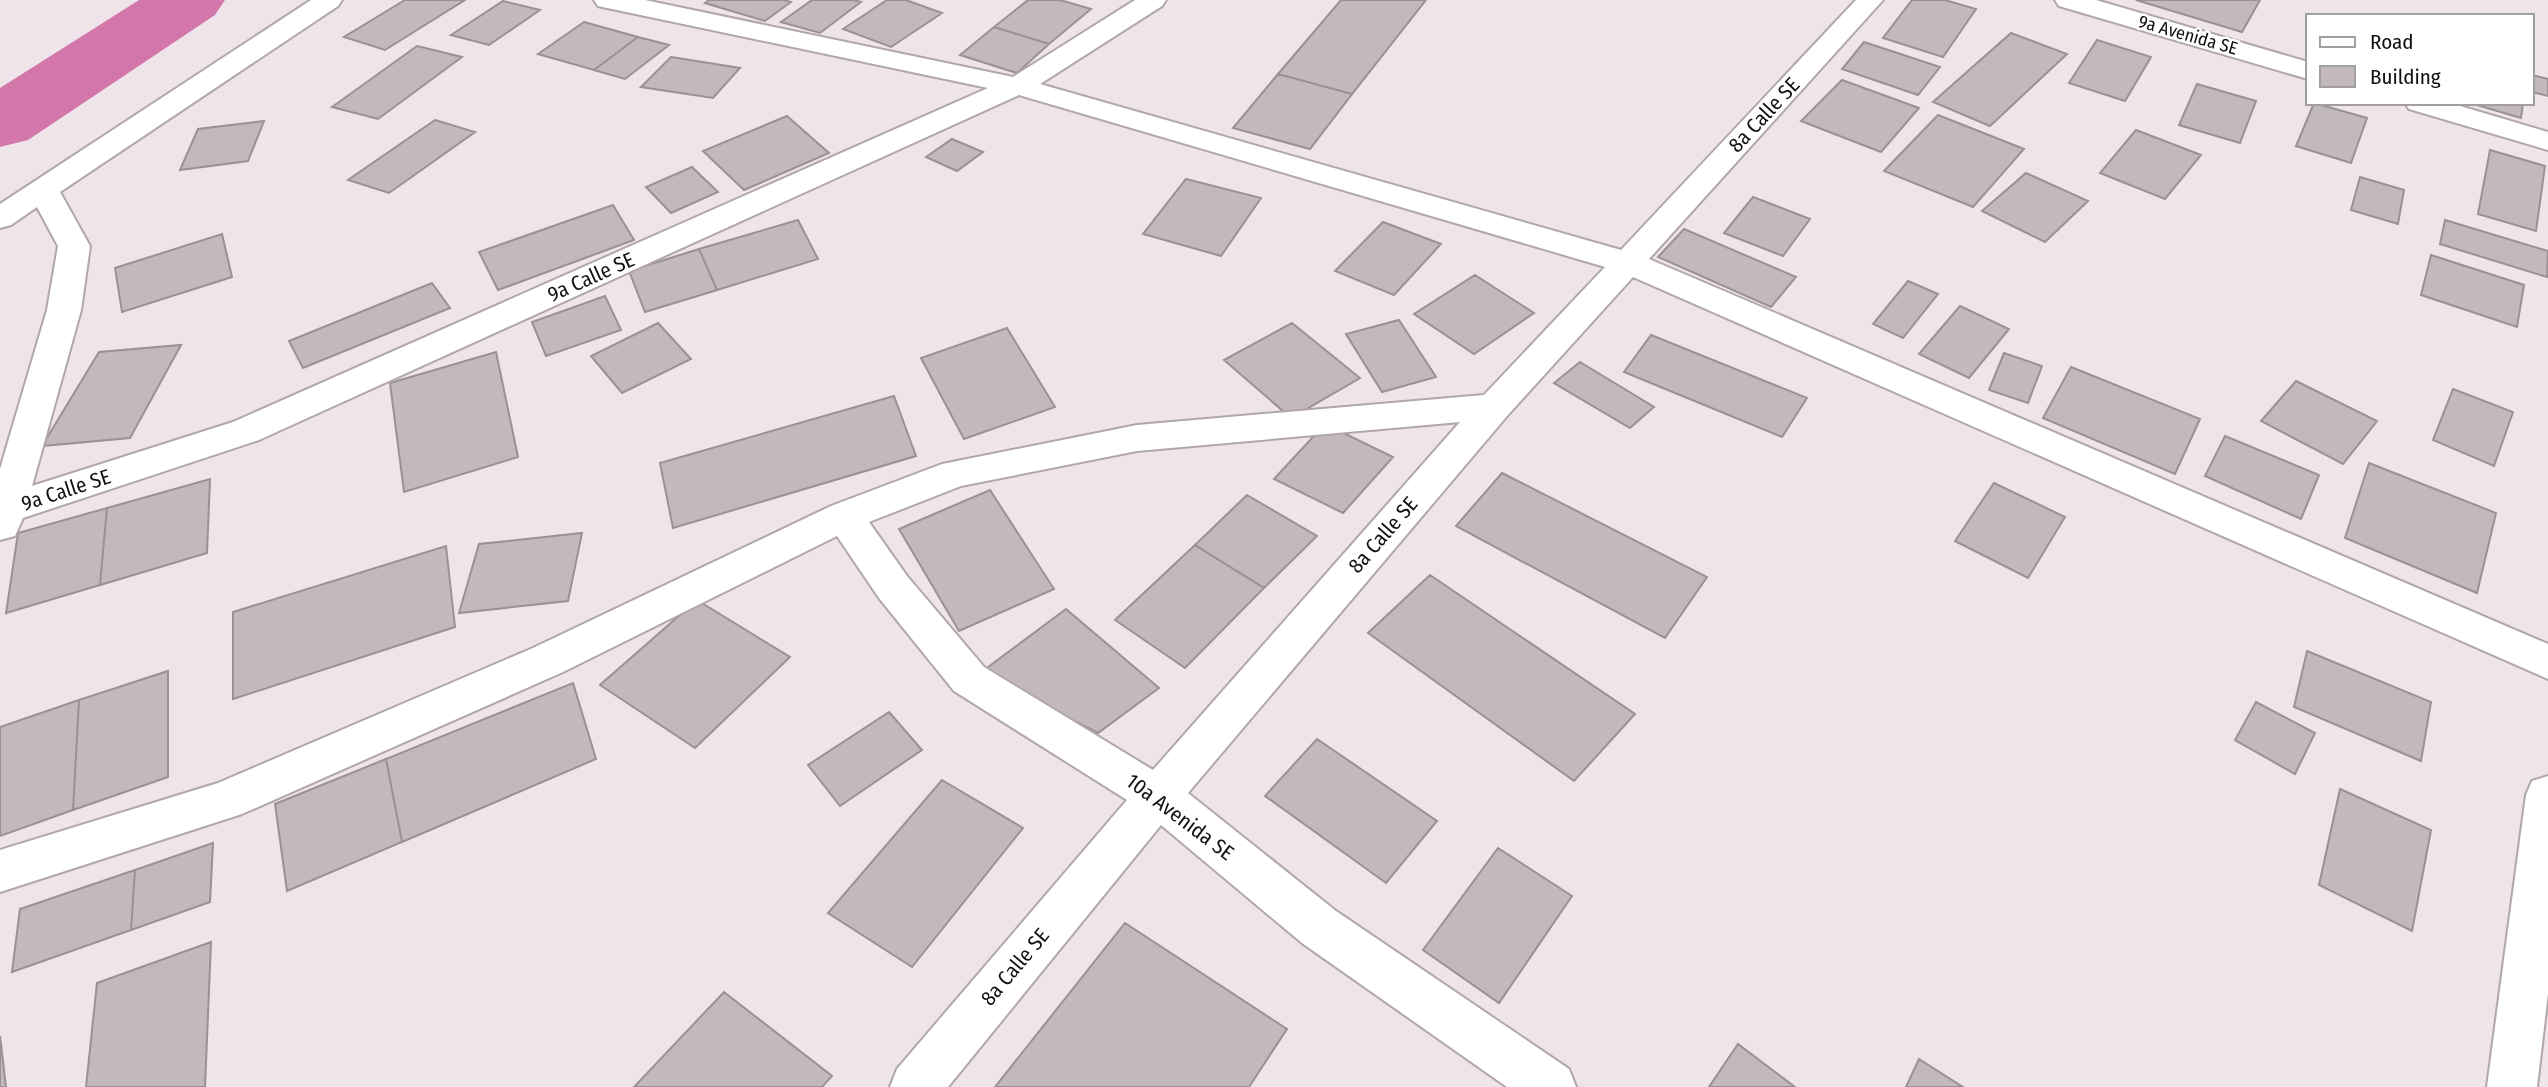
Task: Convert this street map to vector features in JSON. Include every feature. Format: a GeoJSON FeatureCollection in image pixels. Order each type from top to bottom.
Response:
{"type":"FeatureCollection","features":[{"type":"Feature","properties":{"kind":"street"},"geometry":{"type":"LineString","coordinates":[[0,218],[329,0]]}},
{"type":"Feature","properties":{"kind":"street"},"geometry":{"type":"LineString","coordinates":[[607,0],[1017,86],[1629,262],[2548,662]]}},
{"type":"Feature","properties":{"kind":"street","name":"9a Calle SE"},"geometry":{"type":"LineString","coordinates":[[4,520],[246,431],[1017,86],[1153,0]]}},
{"type":"Feature","properties":{"kind":"street","name":"8a Calle SE"},"geometry":{"type":"LineString","coordinates":[[915,1087],[1158,796],[1494,407],[1870,0]]}},
{"type":"Feature","properties":{"kind":"street","name":"9a Avenida SE"},"geometry":{"type":"LineString","coordinates":[[2068,0],[2306,70]]}},
{"type":"Feature","properties":{"kind":"street"},"geometry":{"type":"LineString","coordinates":[[2426,105],[2548,141]]}},
{"type":"Feature","properties":{"kind":"street"},"geometry":{"type":"LineString","coordinates":[[4,520],[64,310],[74,246],[43,189]]}},
{"type":"Feature","properties":{"kind":"street"},"geometry":{"type":"LineString","coordinates":[[0,871],[226,800],[548,660],[844,516],[955,474],[1137,438],[1494,407]]}},
{"type":"Feature","properties":{"kind":"street","name":"10a Avenida SE"},"geometry":{"type":"LineString","coordinates":[[844,516],[893,587],[969,679],[1158,796],[1319,927],[1551,1087]]}},
{"type":"Feature","properties":{"kind":"street"},"geometry":{"type":"LineString","coordinates":[[2512,1087],[2548,795]]}},
{"type":"Feature","properties":{"kind":"building"},"geometry":{"type":"Polygon","coordinates":[[[405,0],[465,0],[385,50],[344,37],[405,0]]]}},
{"type":"Feature","properties":{"kind":"building"},"geometry":{"type":"Polygon","coordinates":[[[709,0],[791,2],[765,21],[705,3],[709,0]]]}},
{"type":"Feature","properties":{"kind":"building"},"geometry":{"type":"Polygon","coordinates":[[[812,0],[861,2],[820,33],[781,22],[812,0]]]}},
{"type":"Feature","properties":{"kind":"building"},"geometry":{"type":"Polygon","coordinates":[[[887,0],[906,0],[942,13],[891,47],[843,29],[887,0]]]}},
{"type":"Feature","properties":{"kind":"building"},"geometry":{"type":"Polygon","coordinates":[[[1028,0],[1060,0],[1091,9],[1049,44],[994,27],[1028,0]]]}},
{"type":"Feature","properties":{"kind":"building"},"geometry":{"type":"Polygon","coordinates":[[[1341,0],[1426,0],[1352,94],[1278,74],[1341,0]]]}},
{"type":"Feature","properties":{"kind":"building"},"geometry":{"type":"Polygon","coordinates":[[[1912,0],[1945,0],[1976,9],[1943,57],[1883,38],[1912,0]]]}},
{"type":"Feature","properties":{"kind":"building"},"geometry":{"type":"Polygon","coordinates":[[[2136,0],[2260,0],[2242,32],[2136,0]]]}},
{"type":"Feature","properties":{"kind":"building"},"geometry":{"type":"Polygon","coordinates":[[[503,1],[540,10],[489,45],[451,35],[503,1]]]}},
{"type":"Feature","properties":{"kind":"building"},"geometry":{"type":"Polygon","coordinates":[[[584,22],[638,37],[594,70],[538,54],[584,22]]]}},
{"type":"Feature","properties":{"kind":"building"},"geometry":{"type":"Polygon","coordinates":[[[994,27],[1049,44],[1017,73],[960,55],[994,27]]]}},
{"type":"Feature","properties":{"kind":"building"},"geometry":{"type":"Polygon","coordinates":[[[2011,33],[2067,54],[1990,126],[1933,102],[2011,33]]]}},
{"type":"Feature","properties":{"kind":"building"},"geometry":{"type":"Polygon","coordinates":[[[638,37],[669,45],[625,79],[594,70],[638,37]]]}},
{"type":"Feature","properties":{"kind":"building"},"geometry":{"type":"Polygon","coordinates":[[[2097,40],[2151,57],[2125,101],[2069,83],[2097,40]]]}},
{"type":"Feature","properties":{"kind":"building"},"geometry":{"type":"Polygon","coordinates":[[[1864,42],[1940,67],[1918,95],[1842,69],[1864,42]]]}},
{"type":"Feature","properties":{"kind":"building"},"geometry":{"type":"Polygon","coordinates":[[[417,46],[462,57],[378,119],[332,107],[417,46]]]}},
{"type":"Feature","properties":{"kind":"building"},"geometry":{"type":"Polygon","coordinates":[[[671,57],[740,68],[713,98],[641,87],[671,57]]]}},
{"type":"Feature","properties":{"kind":"building"},"geometry":{"type":"Polygon","coordinates":[[[1278,74],[1352,94],[1310,149],[1233,128],[1278,74]]]}},
{"type":"Feature","properties":{"kind":"building"},"geometry":{"type":"Polygon","coordinates":[[[2534,76],[2548,79],[2548,96],[2534,92],[2534,76]]]}},
{"type":"Feature","properties":{"kind":"building"},"geometry":{"type":"Polygon","coordinates":[[[1842,80],[1919,108],[1881,152],[1801,121],[1842,80]]]}},
{"type":"Feature","properties":{"kind":"building"},"geometry":{"type":"Polygon","coordinates":[[[2197,84],[2256,101],[2240,143],[2179,125],[2197,84]]]}},
{"type":"Feature","properties":{"kind":"building"},"geometry":{"type":"Polygon","coordinates":[[[2313,105],[2367,118],[2351,163],[2296,146],[2313,105]]]}},
{"type":"Feature","properties":{"kind":"building"},"geometry":{"type":"Polygon","coordinates":[[[2477,105],[2523,105],[2521,118],[2477,105]]]}},
{"type":"Feature","properties":{"kind":"building"},"geometry":{"type":"Polygon","coordinates":[[[1938,115],[2024,149],[1973,207],[1884,171],[1938,115]]]}},
{"type":"Feature","properties":{"kind":"building"},"geometry":{"type":"Polygon","coordinates":[[[787,116],[829,153],[744,190],[703,151],[787,116]]]}},
{"type":"Feature","properties":{"kind":"building"},"geometry":{"type":"Polygon","coordinates":[[[435,120],[475,132],[389,193],[348,180],[435,120]]]}},
{"type":"Feature","properties":{"kind":"building"},"geometry":{"type":"Polygon","coordinates":[[[264,121],[248,161],[180,170],[198,129],[264,121]]]}},
{"type":"Feature","properties":{"kind":"building"},"geometry":{"type":"Polygon","coordinates":[[[2136,130],[2201,155],[2165,199],[2100,173],[2136,130]]]}},
{"type":"Feature","properties":{"kind":"building"},"geometry":{"type":"Polygon","coordinates":[[[952,139],[983,152],[957,171],[926,157],[952,139]]]}},
{"type":"Feature","properties":{"kind":"building"},"geometry":{"type":"Polygon","coordinates":[[[2490,150],[2545,166],[2536,231],[2478,214],[2490,150]]]}},
{"type":"Feature","properties":{"kind":"building"},"geometry":{"type":"Polygon","coordinates":[[[692,167],[718,192],[671,213],[646,187],[692,167]]]}},
{"type":"Feature","properties":{"kind":"building"},"geometry":{"type":"Polygon","coordinates":[[[2026,173],[2088,201],[2045,242],[1982,211],[2026,173]]]}},
{"type":"Feature","properties":{"kind":"building"},"geometry":{"type":"Polygon","coordinates":[[[2360,177],[2404,190],[2398,224],[2351,210],[2360,177]]]}},
{"type":"Feature","properties":{"kind":"building"},"geometry":{"type":"Polygon","coordinates":[[[1186,179],[1261,198],[1221,256],[1143,234],[1186,179]]]}},
{"type":"Feature","properties":{"kind":"building"},"geometry":{"type":"Polygon","coordinates":[[[1753,197],[1810,219],[1783,256],[1724,233],[1753,197]]]}},
{"type":"Feature","properties":{"kind":"building"},"geometry":{"type":"Polygon","coordinates":[[[613,205],[634,240],[498,290],[479,252],[613,205]]]}},
{"type":"Feature","properties":{"kind":"building"},"geometry":{"type":"Polygon","coordinates":[[[798,220],[818,259],[717,290],[699,249],[798,220]]]}},
{"type":"Feature","properties":{"kind":"building"},"geometry":{"type":"Polygon","coordinates":[[[2445,220],[2548,251],[2547,277],[2440,244],[2445,220]]]}},
{"type":"Feature","properties":{"kind":"building"},"geometry":{"type":"Polygon","coordinates":[[[1383,222],[1441,244],[1394,295],[1335,271],[1383,222]]]}},
{"type":"Feature","properties":{"kind":"building"},"geometry":{"type":"Polygon","coordinates":[[[1684,229],[1796,277],[1771,307],[1658,257],[1684,229]]]}},
{"type":"Feature","properties":{"kind":"building"},"geometry":{"type":"Polygon","coordinates":[[[222,234],[232,277],[122,312],[115,268],[222,234]]]}},
{"type":"Feature","properties":{"kind":"building"},"geometry":{"type":"Polygon","coordinates":[[[699,249],[717,290],[645,312],[629,271],[699,249]]]}},
{"type":"Feature","properties":{"kind":"building"},"geometry":{"type":"Polygon","coordinates":[[[2431,255],[2524,285],[2517,327],[2421,295],[2431,255]]]}},
{"type":"Feature","properties":{"kind":"building"},"geometry":{"type":"Polygon","coordinates":[[[1475,275],[1534,313],[1474,354],[1414,314],[1475,275]]]}},
{"type":"Feature","properties":{"kind":"building"},"geometry":{"type":"Polygon","coordinates":[[[1908,281],[1938,294],[1903,338],[1873,324],[1908,281]]]}},
{"type":"Feature","properties":{"kind":"building"},"geometry":{"type":"Polygon","coordinates":[[[432,283],[450,308],[303,368],[289,341],[432,283]]]}},
{"type":"Feature","properties":{"kind":"building"},"geometry":{"type":"Polygon","coordinates":[[[605,296],[621,330],[546,356],[532,322],[605,296]]]}},
{"type":"Feature","properties":{"kind":"building"},"geometry":{"type":"Polygon","coordinates":[[[1960,306],[2009,329],[1969,378],[1919,354],[1960,306]]]}},
{"type":"Feature","properties":{"kind":"building"},"geometry":{"type":"Polygon","coordinates":[[[1399,320],[1436,377],[1382,392],[1346,334],[1399,320]]]}},
{"type":"Feature","properties":{"kind":"building"},"geometry":{"type":"Polygon","coordinates":[[[658,323],[691,359],[622,393],[591,356],[658,323]]]}},
{"type":"Feature","properties":{"kind":"building"},"geometry":{"type":"Polygon","coordinates":[[[1292,323],[1360,378],[1291,418],[1224,360],[1292,323]]]}},
{"type":"Feature","properties":{"kind":"building"},"geometry":{"type":"Polygon","coordinates":[[[1007,328],[1055,407],[964,439],[921,358],[1007,328]]]}},
{"type":"Feature","properties":{"kind":"building"},"geometry":{"type":"Polygon","coordinates":[[[1651,335],[1807,398],[1782,437],[1624,372],[1651,335]]]}},
{"type":"Feature","properties":{"kind":"building"},"geometry":{"type":"Polygon","coordinates":[[[181,345],[130,438],[42,446],[99,352],[181,345]]]}},
{"type":"Feature","properties":{"kind":"building"},"geometry":{"type":"Polygon","coordinates":[[[496,352],[518,457],[404,492],[390,383],[496,352]]]}},
{"type":"Feature","properties":{"kind":"building"},"geometry":{"type":"Polygon","coordinates":[[[2004,353],[2042,366],[2028,403],[1989,390],[2004,353]]]}},
{"type":"Feature","properties":{"kind":"building"},"geometry":{"type":"Polygon","coordinates":[[[1580,362],[1654,407],[1630,428],[1554,383],[1580,362]]]}},
{"type":"Feature","properties":{"kind":"building"},"geometry":{"type":"Polygon","coordinates":[[[2071,367],[2200,419],[2175,474],[2043,418],[2071,367]]]}},
{"type":"Feature","properties":{"kind":"building"},"geometry":{"type":"Polygon","coordinates":[[[2296,381],[2377,421],[2343,464],[2261,421],[2296,381]]]}},
{"type":"Feature","properties":{"kind":"building"},"geometry":{"type":"Polygon","coordinates":[[[2453,389],[2513,412],[2494,466],[2433,440],[2453,389]]]}},
{"type":"Feature","properties":{"kind":"building"},"geometry":{"type":"Polygon","coordinates":[[[894,396],[916,456],[673,528],[660,463],[894,396]]]}},
{"type":"Feature","properties":{"kind":"building"},"geometry":{"type":"Polygon","coordinates":[[[1325,424],[1393,457],[1343,513],[1274,479],[1325,424]]]}},
{"type":"Feature","properties":{"kind":"building"},"geometry":{"type":"Polygon","coordinates":[[[2225,436],[2319,475],[2301,519],[2205,476],[2225,436]]]}},
{"type":"Feature","properties":{"kind":"building"},"geometry":{"type":"Polygon","coordinates":[[[2369,463],[2496,513],[2477,593],[2345,538],[2369,463]]]}},
{"type":"Feature","properties":{"kind":"building"},"geometry":{"type":"Polygon","coordinates":[[[1502,473],[1707,577],[1665,638],[1456,526],[1502,473]]]}},
{"type":"Feature","properties":{"kind":"building"},"geometry":{"type":"Polygon","coordinates":[[[210,479],[207,553],[100,585],[107,508],[210,479]]]}},
{"type":"Feature","properties":{"kind":"building"},"geometry":{"type":"Polygon","coordinates":[[[1994,483],[2065,517],[2028,578],[1955,541],[1994,483]]]}},
{"type":"Feature","properties":{"kind":"building"},"geometry":{"type":"Polygon","coordinates":[[[990,490],[1054,589],[959,631],[899,529],[990,490]]]}},
{"type":"Feature","properties":{"kind":"building"},"geometry":{"type":"Polygon","coordinates":[[[1247,495],[1317,536],[1264,588],[1195,545],[1247,495]]]}},
{"type":"Feature","properties":{"kind":"building"},"geometry":{"type":"Polygon","coordinates":[[[107,508],[100,585],[6,613],[18,533],[107,508]]]}},
{"type":"Feature","properties":{"kind":"building"},"geometry":{"type":"Polygon","coordinates":[[[582,533],[568,601],[459,613],[479,544],[582,533]]]}},
{"type":"Feature","properties":{"kind":"building"},"geometry":{"type":"Polygon","coordinates":[[[1195,545],[1264,588],[1185,668],[1115,620],[1195,545]]]}},
{"type":"Feature","properties":{"kind":"building"},"geometry":{"type":"Polygon","coordinates":[[[446,546],[455,627],[233,699],[233,612],[446,546]]]}},
{"type":"Feature","properties":{"kind":"building"},"geometry":{"type":"Polygon","coordinates":[[[1430,575],[1635,714],[1574,781],[1368,633],[1430,575]]]}},
{"type":"Feature","properties":{"kind":"building"},"geometry":{"type":"Polygon","coordinates":[[[697,600],[790,657],[695,748],[600,685],[697,600]]]}},
{"type":"Feature","properties":{"kind":"building"},"geometry":{"type":"Polygon","coordinates":[[[1066,609],[1159,688],[1098,733],[980,673],[1066,609]]]}},
{"type":"Feature","properties":{"kind":"building"},"geometry":{"type":"Polygon","coordinates":[[[2307,651],[2431,702],[2421,761],[2294,707],[2307,651]]]}},
{"type":"Feature","properties":{"kind":"building"},"geometry":{"type":"Polygon","coordinates":[[[168,671],[168,777],[73,810],[79,700],[168,671]]]}},
{"type":"Feature","properties":{"kind":"building"},"geometry":{"type":"Polygon","coordinates":[[[573,683],[596,759],[402,842],[386,759],[573,683]]]}},
{"type":"Feature","properties":{"kind":"building"},"geometry":{"type":"Polygon","coordinates":[[[79,700],[73,810],[0,836],[0,727],[79,700]]]}},
{"type":"Feature","properties":{"kind":"building"},"geometry":{"type":"Polygon","coordinates":[[[2256,702],[2315,733],[2295,774],[2235,740],[2256,702]]]}},
{"type":"Feature","properties":{"kind":"building"},"geometry":{"type":"Polygon","coordinates":[[[889,712],[922,750],[840,806],[808,765],[889,712]]]}},
{"type":"Feature","properties":{"kind":"building"},"geometry":{"type":"Polygon","coordinates":[[[1317,739],[1437,821],[1386,883],[1265,796],[1317,739]]]}},
{"type":"Feature","properties":{"kind":"building"},"geometry":{"type":"Polygon","coordinates":[[[386,759],[402,842],[287,891],[275,804],[386,759]]]}},
{"type":"Feature","properties":{"kind":"building"},"geometry":{"type":"Polygon","coordinates":[[[942,780],[1023,828],[912,967],[828,913],[942,780]]]}},
{"type":"Feature","properties":{"kind":"building"},"geometry":{"type":"Polygon","coordinates":[[[2340,789],[2431,830],[2412,931],[2319,885],[2340,789]]]}},
{"type":"Feature","properties":{"kind":"building"},"geometry":{"type":"Polygon","coordinates":[[[213,843],[210,902],[131,930],[135,870],[213,843]]]}},
{"type":"Feature","properties":{"kind":"building"},"geometry":{"type":"Polygon","coordinates":[[[1498,848],[1572,896],[1499,1003],[1423,950],[1498,848]]]}},
{"type":"Feature","properties":{"kind":"building"},"geometry":{"type":"Polygon","coordinates":[[[135,870],[131,930],[12,972],[20,909],[135,870]]]}},
{"type":"Feature","properties":{"kind":"building"},"geometry":{"type":"Polygon","coordinates":[[[1125,923],[1287,1029],[1249,1087],[995,1087],[1125,923]]]}},
{"type":"Feature","properties":{"kind":"building"},"geometry":{"type":"Polygon","coordinates":[[[211,942],[205,1087],[86,1087],[97,983],[211,942]]]}},
{"type":"Feature","properties":{"kind":"building"},"geometry":{"type":"Polygon","coordinates":[[[724,992],[832,1076],[822,1087],[634,1087],[724,992]]]}},
{"type":"Feature","properties":{"kind":"building"},"geometry":{"type":"Polygon","coordinates":[[[0,1036],[6,1087],[0,1087],[0,1036]]]}},
{"type":"Feature","properties":{"kind":"building"},"geometry":{"type":"Polygon","coordinates":[[[1738,1044],[1795,1087],[1709,1087],[1738,1044]]]}},
{"type":"Feature","properties":{"kind":"building"},"geometry":{"type":"Polygon","coordinates":[[[1919,1059],[1963,1087],[1906,1087],[1919,1059]]]}},
{"type":"Feature","properties":{"kind":"waterway"},"geometry":{"type":"LineString","coordinates":[[0,123],[189,0]]}}]}
